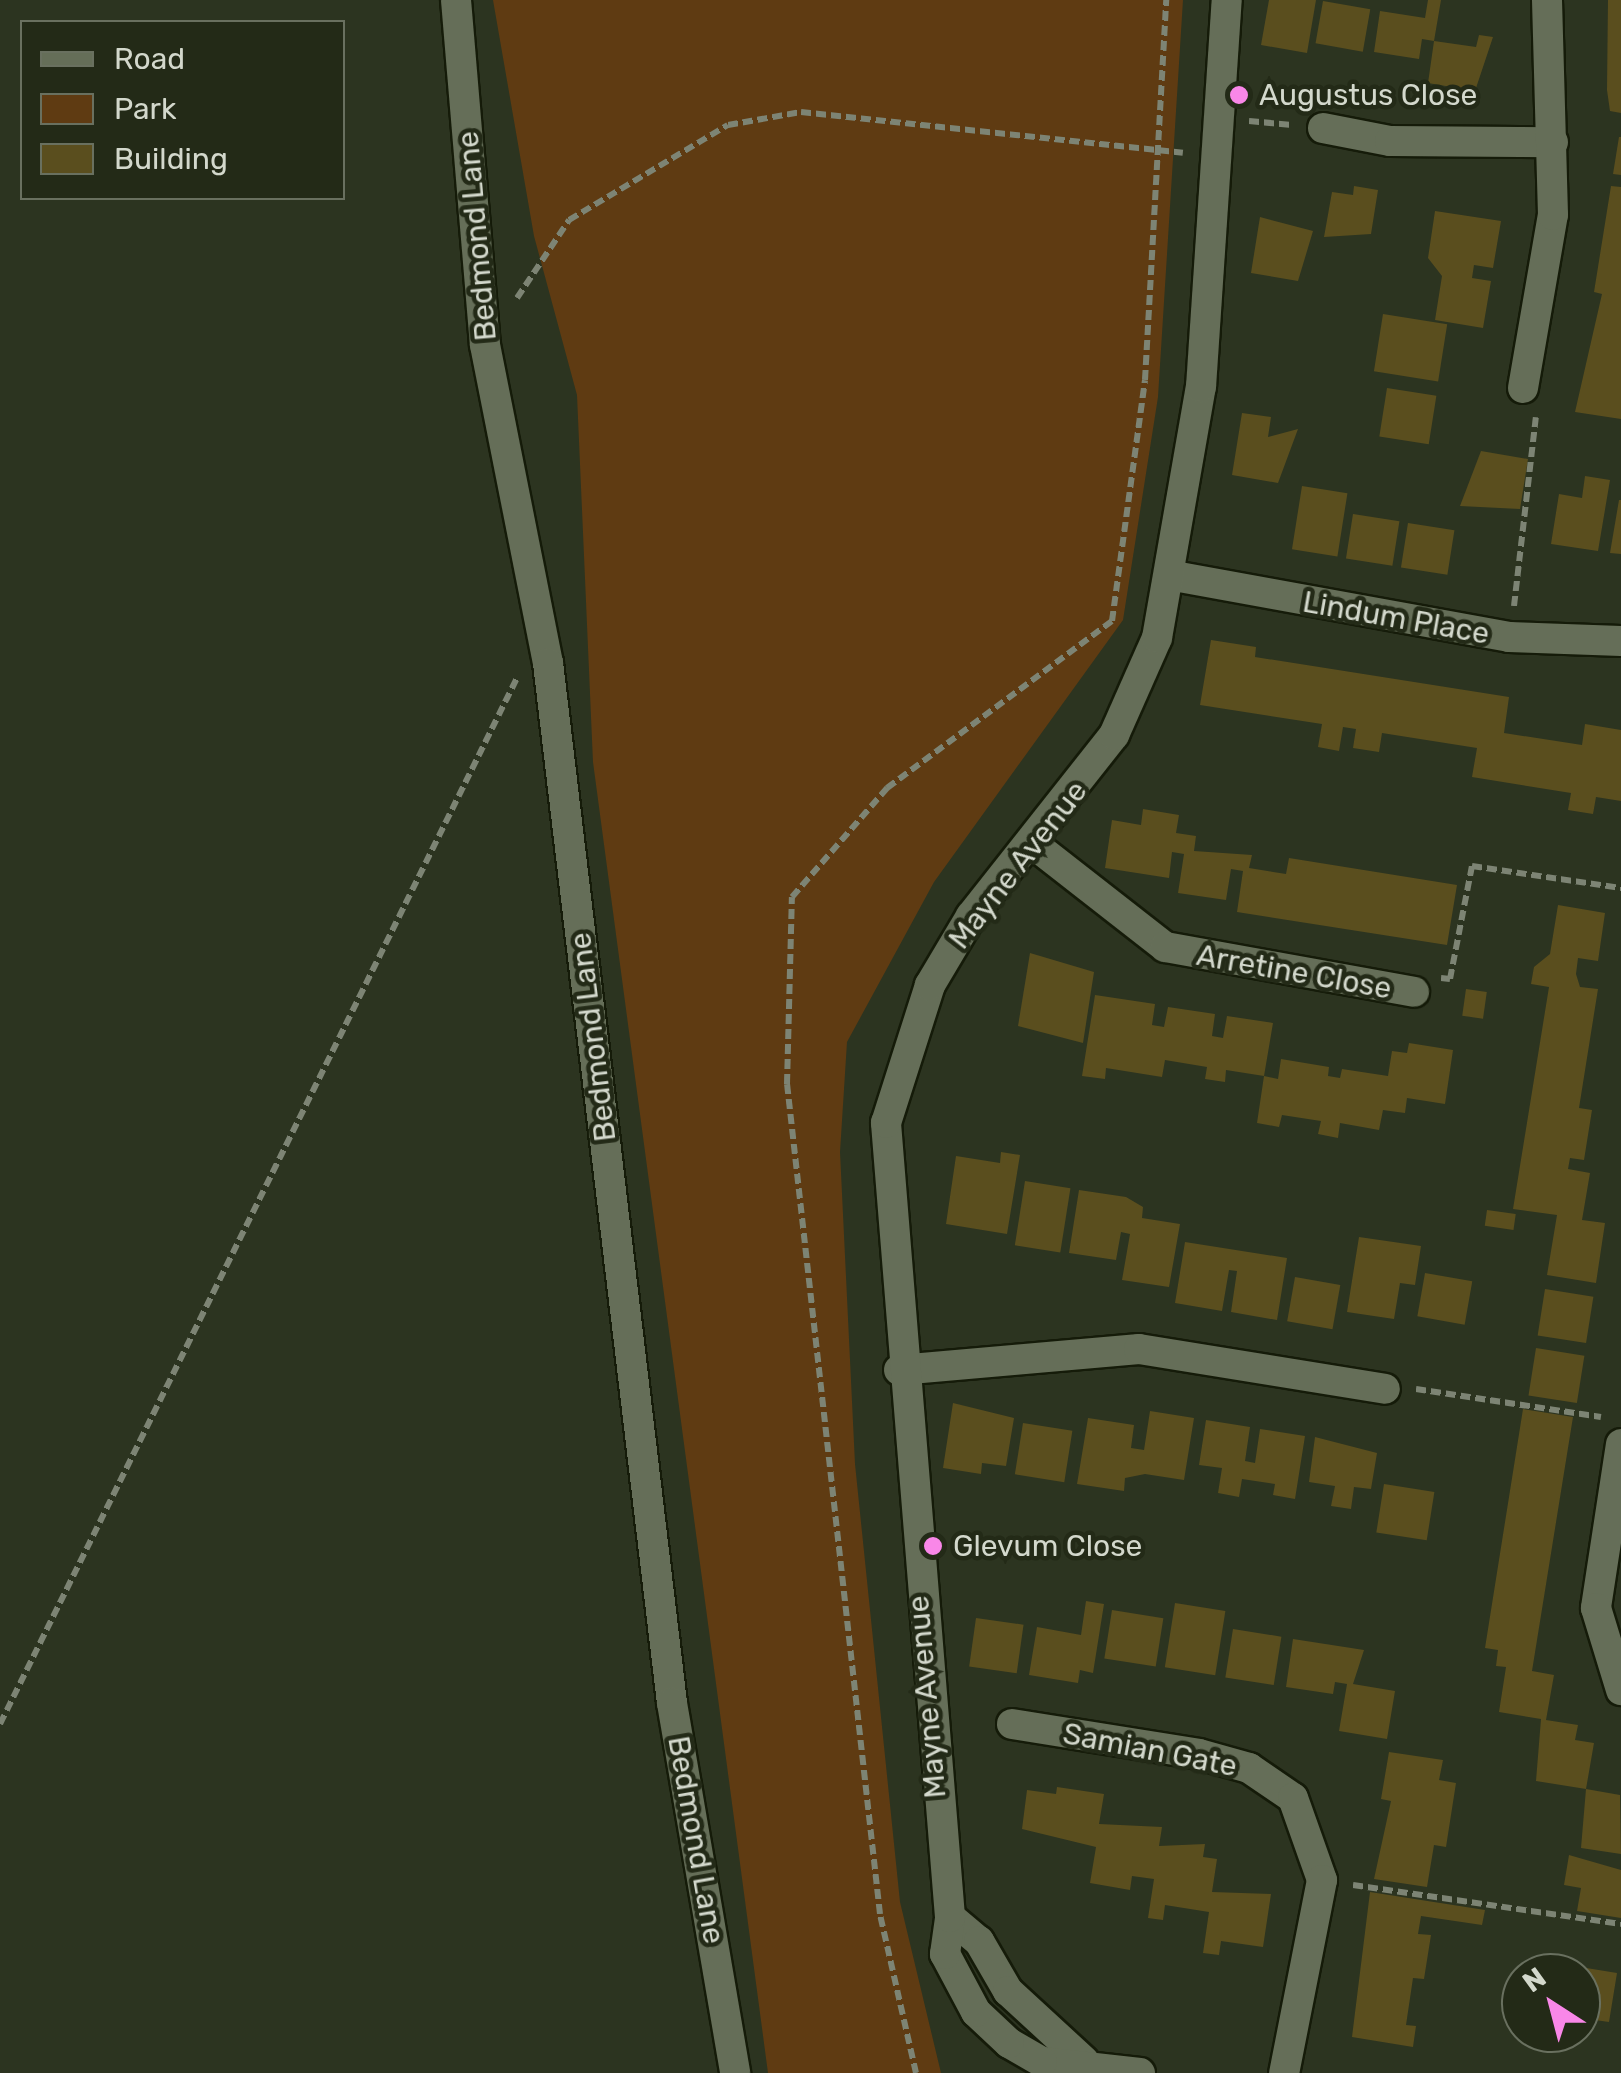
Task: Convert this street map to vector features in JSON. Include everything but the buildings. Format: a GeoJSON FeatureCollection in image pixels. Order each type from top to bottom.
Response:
{"type":"FeatureCollection","features":[{"type":"Feature","properties":{"kind":"street","name":"Bedmond Lane"},"geometry":{"type":"LineString","coordinates":[[456,0],[485,345],[548,663],[672,1703],[735,2073]]}},
{"type":"Feature","properties":{"kind":"street","name":"Mayne Avenue"},"geometry":{"type":"LineString","coordinates":[[1140,2073],[1084,2061],[1008,1991],[979,1941],[950,1917],[884,1184],[899,1065],[970,916],[1032,843],[1129,708],[1174,576],[1201,387],[1227,0]]}},
{"type":"Feature","properties":{"kind":"street"},"geometry":{"type":"LineString","coordinates":[[1522,388],[1553,215],[1547,0]]}},
{"type":"Feature","properties":{"kind":"street"},"geometry":{"type":"LineString","coordinates":[[1323,128],[1390,141],[1553,142]]}},
{"type":"Feature","properties":{"kind":"street","name":"Lindum Place"},"geometry":{"type":"LineString","coordinates":[[1174,576],[1510,637],[1621,641]]}},
{"type":"Feature","properties":{"kind":"street","name":"Arretine Close"},"geometry":{"type":"LineString","coordinates":[[1032,843],[1164,947],[1423,984]]}},
{"type":"Feature","properties":{"kind":"street"},"geometry":{"type":"LineString","coordinates":[[900,1370],[1140,1349],[1385,1389]]}},
{"type":"Feature","properties":{"kind":"street"},"geometry":{"type":"LineString","coordinates":[[1621,1444],[1596,1608],[1621,1690]]}},
{"type":"Feature","properties":{"kind":"street","name":"Samian Gate"},"geometry":{"type":"LineString","coordinates":[[1012,1724],[1248,1768],[1301,1810],[1322,1880],[1284,2073]]}},
{"type":"Feature","properties":{"kind":"path"},"geometry":{"type":"LineString","coordinates":[[485,345],[570,220],[728,125],[801,112],[1161,150]]}},
{"type":"Feature","properties":{"kind":"path"},"geometry":{"type":"LineString","coordinates":[[1222,118],[1323,128]]}},
{"type":"Feature","properties":{"kind":"path"},"geometry":{"type":"LineString","coordinates":[[1510,637],[1542,429],[1522,388]]}},
{"type":"Feature","properties":{"kind":"path"},"geometry":{"type":"LineString","coordinates":[[0,1724],[507,684],[548,663]]}},
{"type":"Feature","properties":{"kind":"path"},"geometry":{"type":"LineString","coordinates":[[1423,984],[1450,979],[1472,866],[1621,888]]}},
{"type":"Feature","properties":{"kind":"path"},"geometry":{"type":"LineString","coordinates":[[1385,1389],[1455,1390],[1621,1420]]}},
{"type":"Feature","properties":{"kind":"path"},"geometry":{"type":"LineString","coordinates":[[1322,1880],[1621,1924]]}},
{"type":"Feature","properties":{"kind":"green space"},"geometry":{"type":"Polygon","coordinates":[[[493,0],[1183,0],[1158,397],[1123,620],[934,882],[847,1042],[840,1152],[855,1464],[900,1902],[941,2073],[768,2073],[593,762],[577,395],[534,236],[493,0]]]}},
{"type":"Feature","properties":{"kind":"place","name":"Augustus Close"},"geometry":{"type":"Point","coordinates":[1239,95]}},
{"type":"Feature","properties":{"kind":"place","name":"Glevum Close"},"geometry":{"type":"Point","coordinates":[933,1546]}}]}
